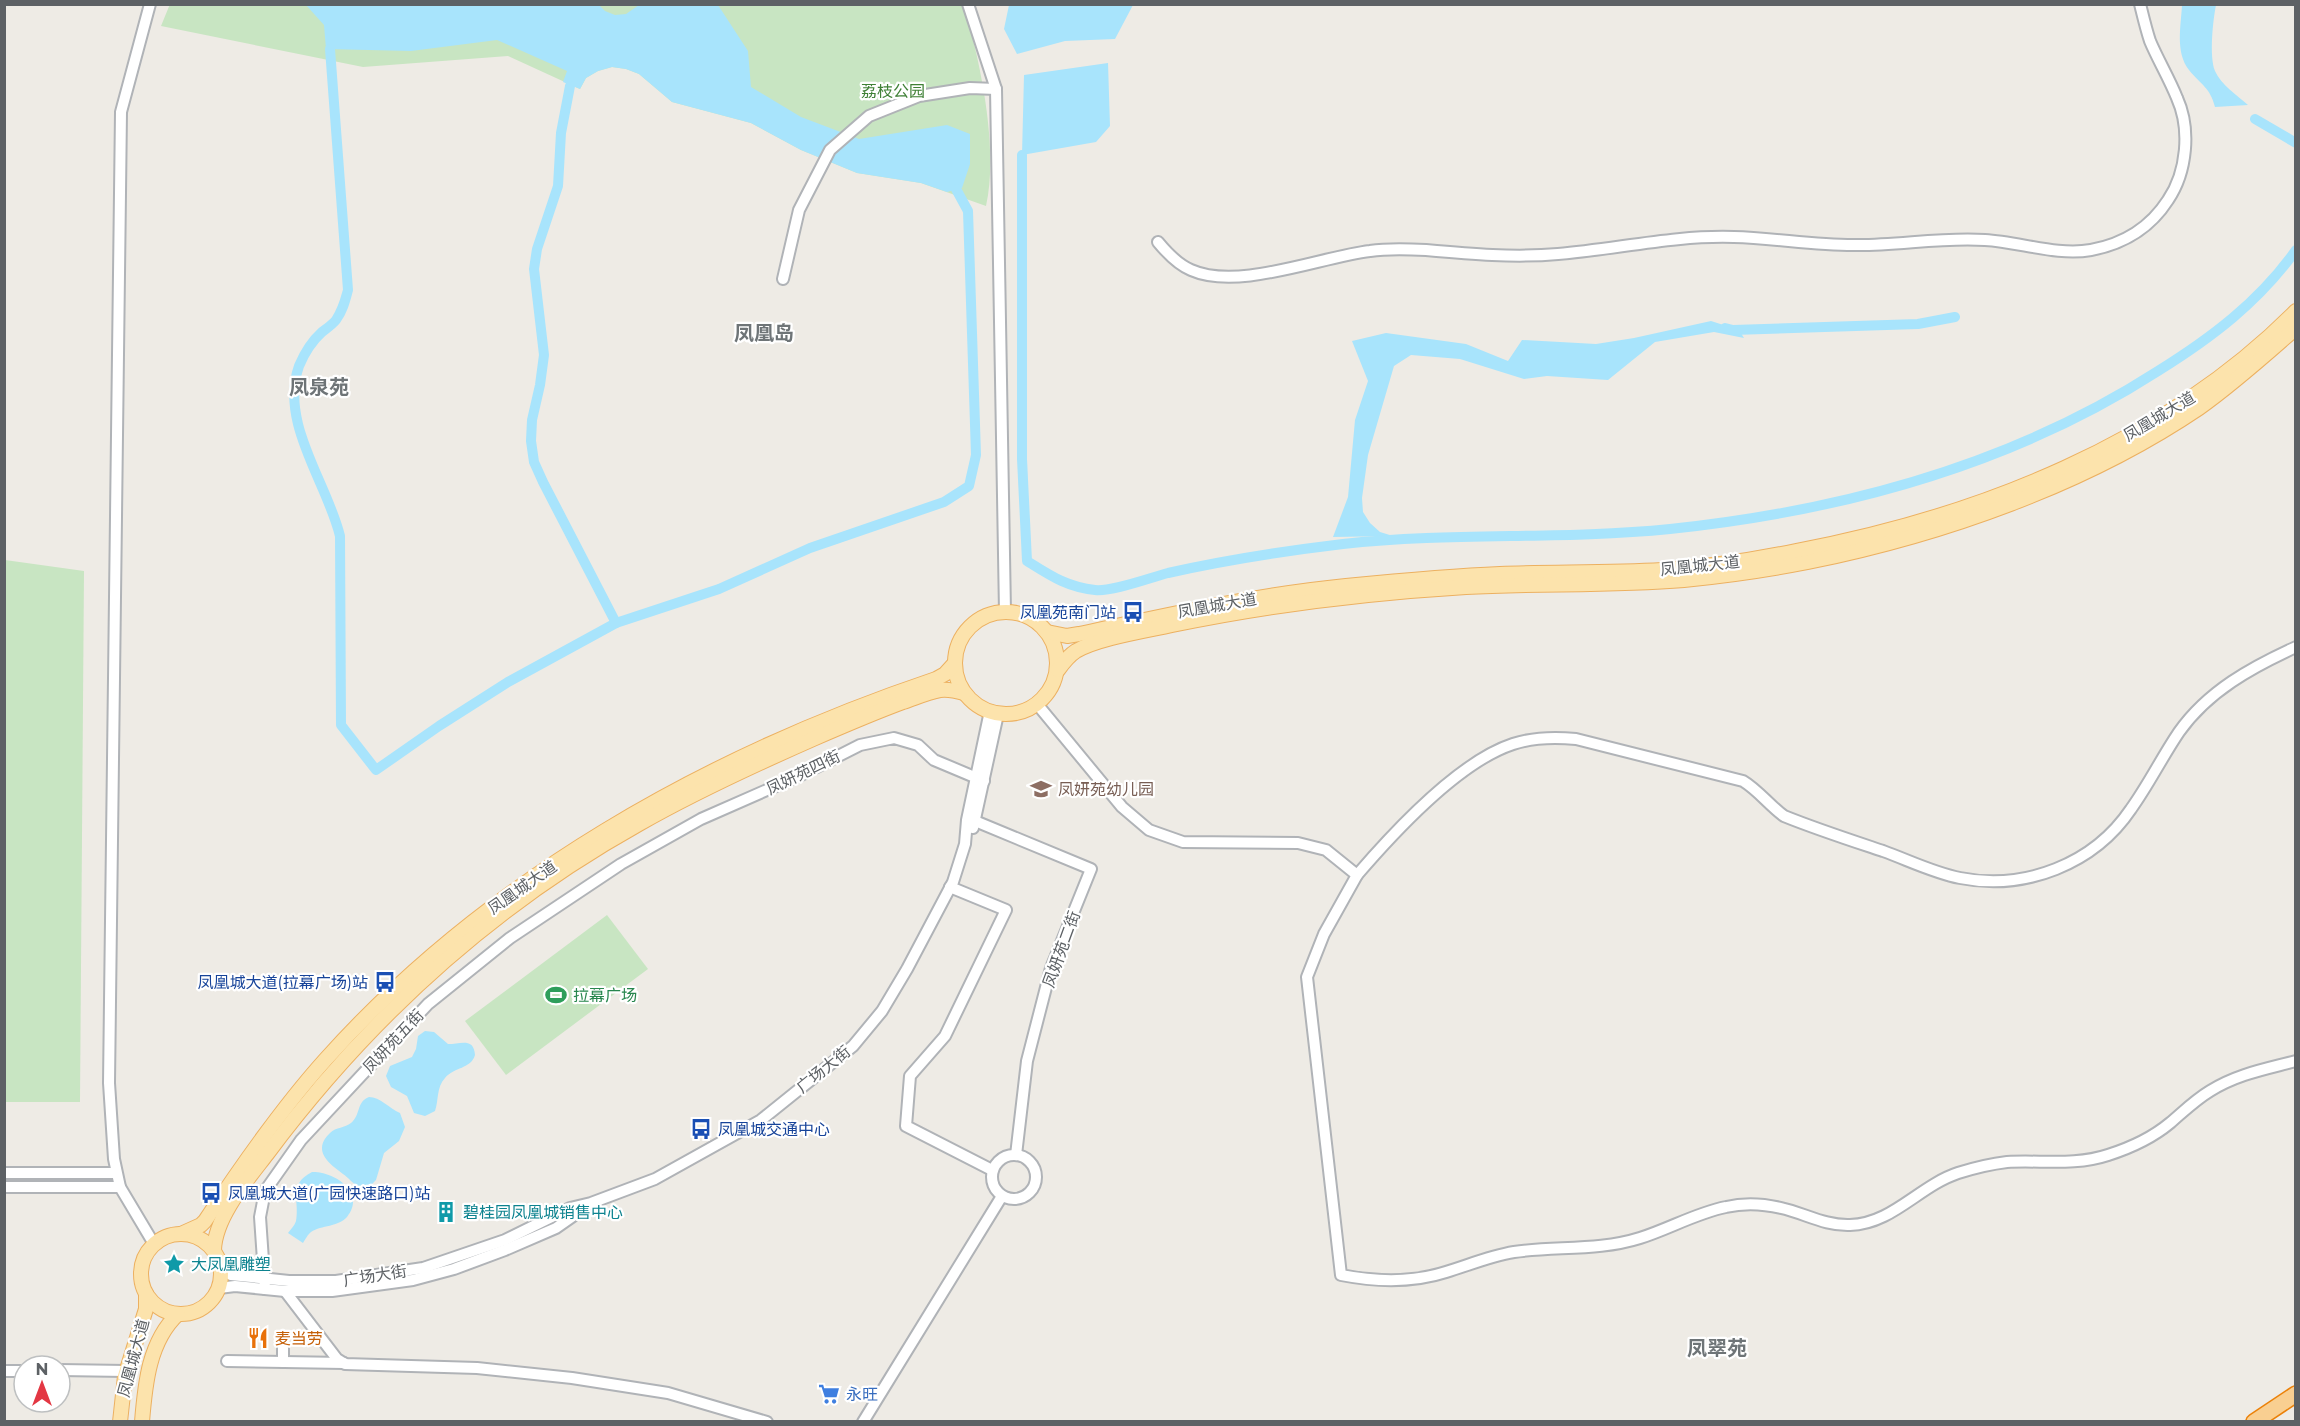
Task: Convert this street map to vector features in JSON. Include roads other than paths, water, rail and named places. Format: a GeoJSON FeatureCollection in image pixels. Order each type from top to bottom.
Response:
{"type":"FeatureCollection","features":[{"type":"Feature","properties":{"kind":"highway"},"geometry":{"type":"LineString","coordinates":[[2254,1422],[2295,1394]]}},
{"type":"Feature","properties":{"kind":"main road","name":"凤凰城大道"},"geometry":{"type":"LineString","coordinates":[[1047,632],[1067,636],[1239,601],[1345,586],[1456,577],[1663,570],[1714,564],[1805,550],[1893,530],[2006,492],[2121,439],[2178,406],[2216,379],[2295,311]]}},
{"type":"Feature","properties":{"kind":"main road","name":"凤凰城大道"},"geometry":{"type":"LineString","coordinates":[[1058,670],[1077,651],[1093,645],[1155,629],[1256,609],[1467,587],[1683,580],[1806,562],[1906,538],[2014,501],[2083,472],[2134,446],[2198,408],[2233,383],[2295,328]]}},
{"type":"Feature","properties":{"kind":"main road"},"geometry":{"type":"LineString","coordinates":[[1005,612],[1032,619],[1047,632],[1056,650],[1058,670],[1051,689],[1037,704],[1018,713],[994,712],[979,706],[964,693],[956,675],[955,663],[963,637],[976,622],[1005,612]]}},
{"type":"Feature","properties":{"kind":"main road","name":"凤凰城大道"},"geometry":{"type":"LineString","coordinates":[[181,1234],[206,1221],[267,1133],[325,1060],[403,981],[487,911],[542,872],[626,818],[672,793],[818,724],[936,679],[945,674],[955,663]]}},
{"type":"Feature","properties":{"kind":"main road","name":"凤凰城大道"},"geometry":{"type":"LineString","coordinates":[[214,1250],[216,1232],[222,1219],[250,1177],[313,1095],[399,1001],[501,914],[607,843],[734,774],[849,723],[894,706],[940,690],[964,693]]}},
{"type":"Feature","properties":{"kind":"main road"},"geometry":{"type":"LineString","coordinates":[[181,1234],[198,1238],[214,1250],[222,1275],[213,1299],[203,1308],[191,1313],[178,1314],[165,1311],[154,1304],[146,1294],[141,1281],[141,1268],[154,1244],[165,1237],[181,1234]]}},
{"type":"Feature","properties":{"kind":"main road","name":"凤凰城大道"},"geometry":{"type":"LineString","coordinates":[[120,1422],[126,1371],[146,1309],[146,1294]]}},
{"type":"Feature","properties":{"kind":"main road","name":"凤凰城大道"},"geometry":{"type":"LineString","coordinates":[[142,1422],[144,1387],[149,1366],[169,1323],[178,1314]]}},
{"type":"Feature","properties":{"kind":"street"},"geometry":{"type":"LineString","coordinates":[[150,4],[121,112],[109,1083],[116,1173],[120,1187],[154,1244]]}},
{"type":"Feature","properties":{"kind":"street"},"geometry":{"type":"LineString","coordinates":[[968,4],[996,89],[1005,612]]}},
{"type":"Feature","properties":{"kind":"street"},"geometry":{"type":"LineString","coordinates":[[1158,242],[1179,264],[1192,271],[1228,278],[1370,251],[1400,249],[1512,256],[1557,254],[1702,237],[1860,245],[1945,239],[1984,239],[2065,250],[2086,251],[2106,247],[2144,228],[2158,214],[2171,197],[2184,158],[2185,137],[2179,101],[2149,39],[2140,4]]}},
{"type":"Feature","properties":{"kind":"street"},"geometry":{"type":"LineString","coordinates":[[783,279],[799,210],[830,150],[869,116],[919,96],[970,88],[996,89]]}},
{"type":"Feature","properties":{"kind":"street"},"geometry":{"type":"LineString","coordinates":[[2295,647],[2237,677],[2207,701],[2181,729],[2132,809],[2096,847],[2066,865],[2025,879],[1999,881],[1957,878],[1784,816],[1753,787],[1743,781],[1576,740],[1551,738],[1514,744],[1491,753],[1475,764],[1421,807],[1391,837],[1357,876],[1324,934],[1307,977],[1341,1275],[1383,1281],[1415,1279],[1512,1252],[1598,1247],[1638,1239],[1676,1226],[1700,1214],[1727,1207],[1754,1205],[1781,1208],[1828,1223],[1850,1225],[1872,1221],[1892,1212],[1932,1185],[1955,1174],[2006,1162],[2081,1161],[2128,1148],[2150,1137],[2188,1107],[2226,1082],[2260,1069],[2295,1061]]}},
{"type":"Feature","properties":{"kind":"street"},"geometry":{"type":"LineString","coordinates":[[1037,704],[1122,807],[1149,830],[1183,842],[1298,843],[1326,850],[1357,876]]}},
{"type":"Feature","properties":{"kind":"street","name":"广场大街"},"geometry":{"type":"LineString","coordinates":[[265,1284],[289,1281],[336,1281],[423,1268],[505,1240],[570,1208],[591,1203],[655,1179],[760,1120],[852,1046],[882,1011],[902,978],[950,887],[965,844],[994,712]]}},
{"type":"Feature","properties":{"kind":"street","name":"凤妍苑四街"},"geometry":{"type":"LineString","coordinates":[[627,861],[701,819],[801,775],[860,745],[894,738],[918,745],[934,760],[980,779]]}},
{"type":"Feature","properties":{"kind":"street","name":"广场大街"},"geometry":{"type":"LineString","coordinates":[[965,844],[972,835],[980,779]]}},
{"type":"Feature","properties":{"kind":"street","name":"凤妍苑二街"},"geometry":{"type":"LineString","coordinates":[[975,821],[1091,869],[1048,978],[1027,1061],[1016,1155]]}},
{"type":"Feature","properties":{"kind":"street","name":"凤妍苑五街"},"geometry":{"type":"LineString","coordinates":[[265,1284],[260,1217],[265,1191],[301,1140],[428,1004],[510,938],[627,861]]}},
{"type":"Feature","properties":{"kind":"street"},"geometry":{"type":"LineString","coordinates":[[950,887],[1005,910],[945,1036],[910,1076],[906,1126],[993,1170]]}},
{"type":"Feature","properties":{"kind":"street"},"geometry":{"type":"LineString","coordinates":[[1016,1155],[1034,1166],[1036,1173],[1034,1187],[1023,1197],[1009,1199],[1002,1196],[993,1185],[993,1170],[1001,1158],[1016,1155]]}},
{"type":"Feature","properties":{"kind":"street"},"geometry":{"type":"LineString","coordinates":[[4,1173],[116,1173]]}},
{"type":"Feature","properties":{"kind":"street"},"geometry":{"type":"LineString","coordinates":[[4,1187],[120,1187]]}},
{"type":"Feature","properties":{"kind":"street"},"geometry":{"type":"LineString","coordinates":[[862,1422],[1002,1196]]}},
{"type":"Feature","properties":{"kind":"street","name":"广场大街"},"geometry":{"type":"LineString","coordinates":[[221,1267],[231,1275],[285,1291],[332,1291],[413,1280],[454,1269],[556,1228],[591,1203]]}},
{"type":"Feature","properties":{"kind":"street"},"geometry":{"type":"LineString","coordinates":[[219,1288],[265,1284]]}},
{"type":"Feature","properties":{"kind":"street"},"geometry":{"type":"LineString","coordinates":[[285,1291],[337,1359],[345,1364]]}},
{"type":"Feature","properties":{"kind":"street"},"geometry":{"type":"LineString","coordinates":[[283,1362],[284,1348]]}},
{"type":"Feature","properties":{"kind":"street"},"geometry":{"type":"LineString","coordinates":[[227,1361],[477,1368],[572,1378],[668,1393],[767,1422]]}},
{"type":"Feature","properties":{"kind":"street"},"geometry":{"type":"LineString","coordinates":[[72,1370],[126,1371]]}},
{"type":"Feature","properties":{"kind":"water"},"geometry":{"type":"Polygon","coordinates":[[[598,4],[605,11],[615,15],[626,14],[639,5],[718,5],[748,51],[751,87],[801,117],[859,139],[947,125],[970,134],[970,164],[962,188],[947,192],[921,183],[857,173],[801,150],[751,123],[672,102],[639,74],[626,69],[612,67],[598,71],[586,78],[580,89],[563,82],[567,71],[497,40],[411,51],[326,49],[324,25],[306,5],[598,4]]]}},
{"type":"Feature","properties":{"kind":"water"},"geometry":{"type":"Polygon","coordinates":[[[1009,4],[1133,5],[1115,39],[1065,41],[1017,54],[1004,29],[1009,4]]]}},
{"type":"Feature","properties":{"kind":"water"},"geometry":{"type":"Polygon","coordinates":[[[2182,5],[2216,5],[2212,47],[2215,71],[2225,85],[2248,105],[2215,107],[2208,90],[2189,70],[2180,47],[2182,5]]]}},
{"type":"Feature","properties":{"kind":"water"},"geometry":{"type":"Polygon","coordinates":[[[1108,63],[1110,126],[1096,142],[1022,155],[1024,75],[1108,63]]]}},
{"type":"Feature","properties":{"kind":"water"},"geometry":{"type":"Polygon","coordinates":[[[1711,321],[1739,330],[1744,338],[1714,332],[1655,342],[1608,380],[1547,376],[1524,379],[1460,359],[1411,355],[1394,366],[1368,455],[1362,498],[1363,512],[1370,523],[1380,532],[1393,536],[1333,537],[1348,497],[1355,420],[1368,381],[1352,341],[1386,333],[1466,344],[1508,361],[1522,340],[1596,344],[1711,321]]]}},
{"type":"Feature","properties":{"kind":"water"},"geometry":{"type":"Polygon","coordinates":[[[425,1031],[434,1032],[448,1044],[469,1044],[474,1049],[475,1055],[470,1063],[445,1078],[439,1090],[435,1111],[425,1116],[414,1113],[407,1096],[391,1087],[386,1076],[390,1066],[412,1057],[418,1036],[425,1031]]]}},
{"type":"Feature","properties":{"kind":"water"},"geometry":{"type":"Polygon","coordinates":[[[369,1097],[381,1101],[400,1113],[405,1127],[399,1141],[384,1153],[376,1180],[371,1185],[358,1186],[328,1161],[322,1151],[322,1146],[332,1131],[349,1125],[354,1120],[360,1105],[369,1097]]]}},
{"type":"Feature","properties":{"kind":"water"},"geometry":{"type":"Polygon","coordinates":[[[312,1172],[330,1175],[345,1185],[351,1192],[352,1208],[343,1220],[311,1232],[303,1243],[288,1233],[296,1221],[297,1188],[304,1177],[312,1172]]]}},
{"type":"Feature","properties":{"kind":"waterway"},"geometry":{"type":"LineString","coordinates":[[330,49],[348,290],[336,320],[315,339],[301,361],[294,387],[295,409],[307,452],[340,536],[341,725],[376,770],[508,682],[616,623],[719,589],[810,548],[944,502],[969,486],[976,455],[968,211],[956,189]]}},
{"type":"Feature","properties":{"kind":"waterway"},"geometry":{"type":"LineString","coordinates":[[570,86],[561,133],[558,186],[537,249],[534,269],[544,355],[532,420],[531,441],[534,462],[543,482],[616,623]]}},
{"type":"Feature","properties":{"kind":"waterway"},"geometry":{"type":"LineString","coordinates":[[2255,119],[2296,143]]}},
{"type":"Feature","properties":{"kind":"waterway"},"geometry":{"type":"LineString","coordinates":[[1022,155],[1022,459],[1027,561],[1068,583],[1095,590],[1121,587],[1168,573],[1212,564],[1343,544],[1424,538],[1629,532],[1734,521],[1798,510],[1924,479],[1985,458],[2044,433],[2102,404],[2158,371],[2233,318],[2282,269],[2296,250]]}},
{"type":"Feature","properties":{"kind":"waterway"},"geometry":{"type":"LineString","coordinates":[[1725,328],[1733,330],[1918,324],[1955,317]]}},
{"type":"Feature","properties":{"kind":"place","name":"凤凰苑南门站"},"geometry":{"type":"Point","coordinates":[1133,612]}},
{"type":"Feature","properties":{"kind":"place","name":"凤妍苑幼儿园"},"geometry":{"type":"Point","coordinates":[1041,789]}},
{"type":"Feature","properties":{"kind":"place","name":"凤凰城大道(拉幕广场)站"},"geometry":{"type":"Point","coordinates":[385,982]}},
{"type":"Feature","properties":{"kind":"place","name":"拉幕广场"},"geometry":{"type":"Point","coordinates":[556,995]}},
{"type":"Feature","properties":{"kind":"place","name":"凤凰城交通中心"},"geometry":{"type":"Point","coordinates":[701,1129]}},
{"type":"Feature","properties":{"kind":"place","name":"凤凰城大道(广园快速路口)站"},"geometry":{"type":"Point","coordinates":[211,1193]}},
{"type":"Feature","properties":{"kind":"place","name":"碧桂园凤凰城销售中心"},"geometry":{"type":"Point","coordinates":[446,1212]}},
{"type":"Feature","properties":{"kind":"place","name":"大凤凰雕塑"},"geometry":{"type":"Point","coordinates":[174,1264]}},
{"type":"Feature","properties":{"kind":"place","name":"麦当劳"},"geometry":{"type":"Point","coordinates":[258,1338]}},
{"type":"Feature","properties":{"kind":"place","name":"永旺"},"geometry":{"type":"Point","coordinates":[829,1394]}},
{"type":"Feature","properties":{"kind":"district","name":"凤凰岛"},"geometry":{"type":"Point","coordinates":[764,333]}},
{"type":"Feature","properties":{"kind":"district","name":"凤泉苑"},"geometry":{"type":"Point","coordinates":[319,387]}},
{"type":"Feature","properties":{"kind":"district","name":"凤翠苑"},"geometry":{"type":"Point","coordinates":[1717,1348]}},
{"type":"Feature","properties":{"kind":"park label","name":"荔枝公园"},"geometry":{"type":"Point","coordinates":[893,91]}}]}
